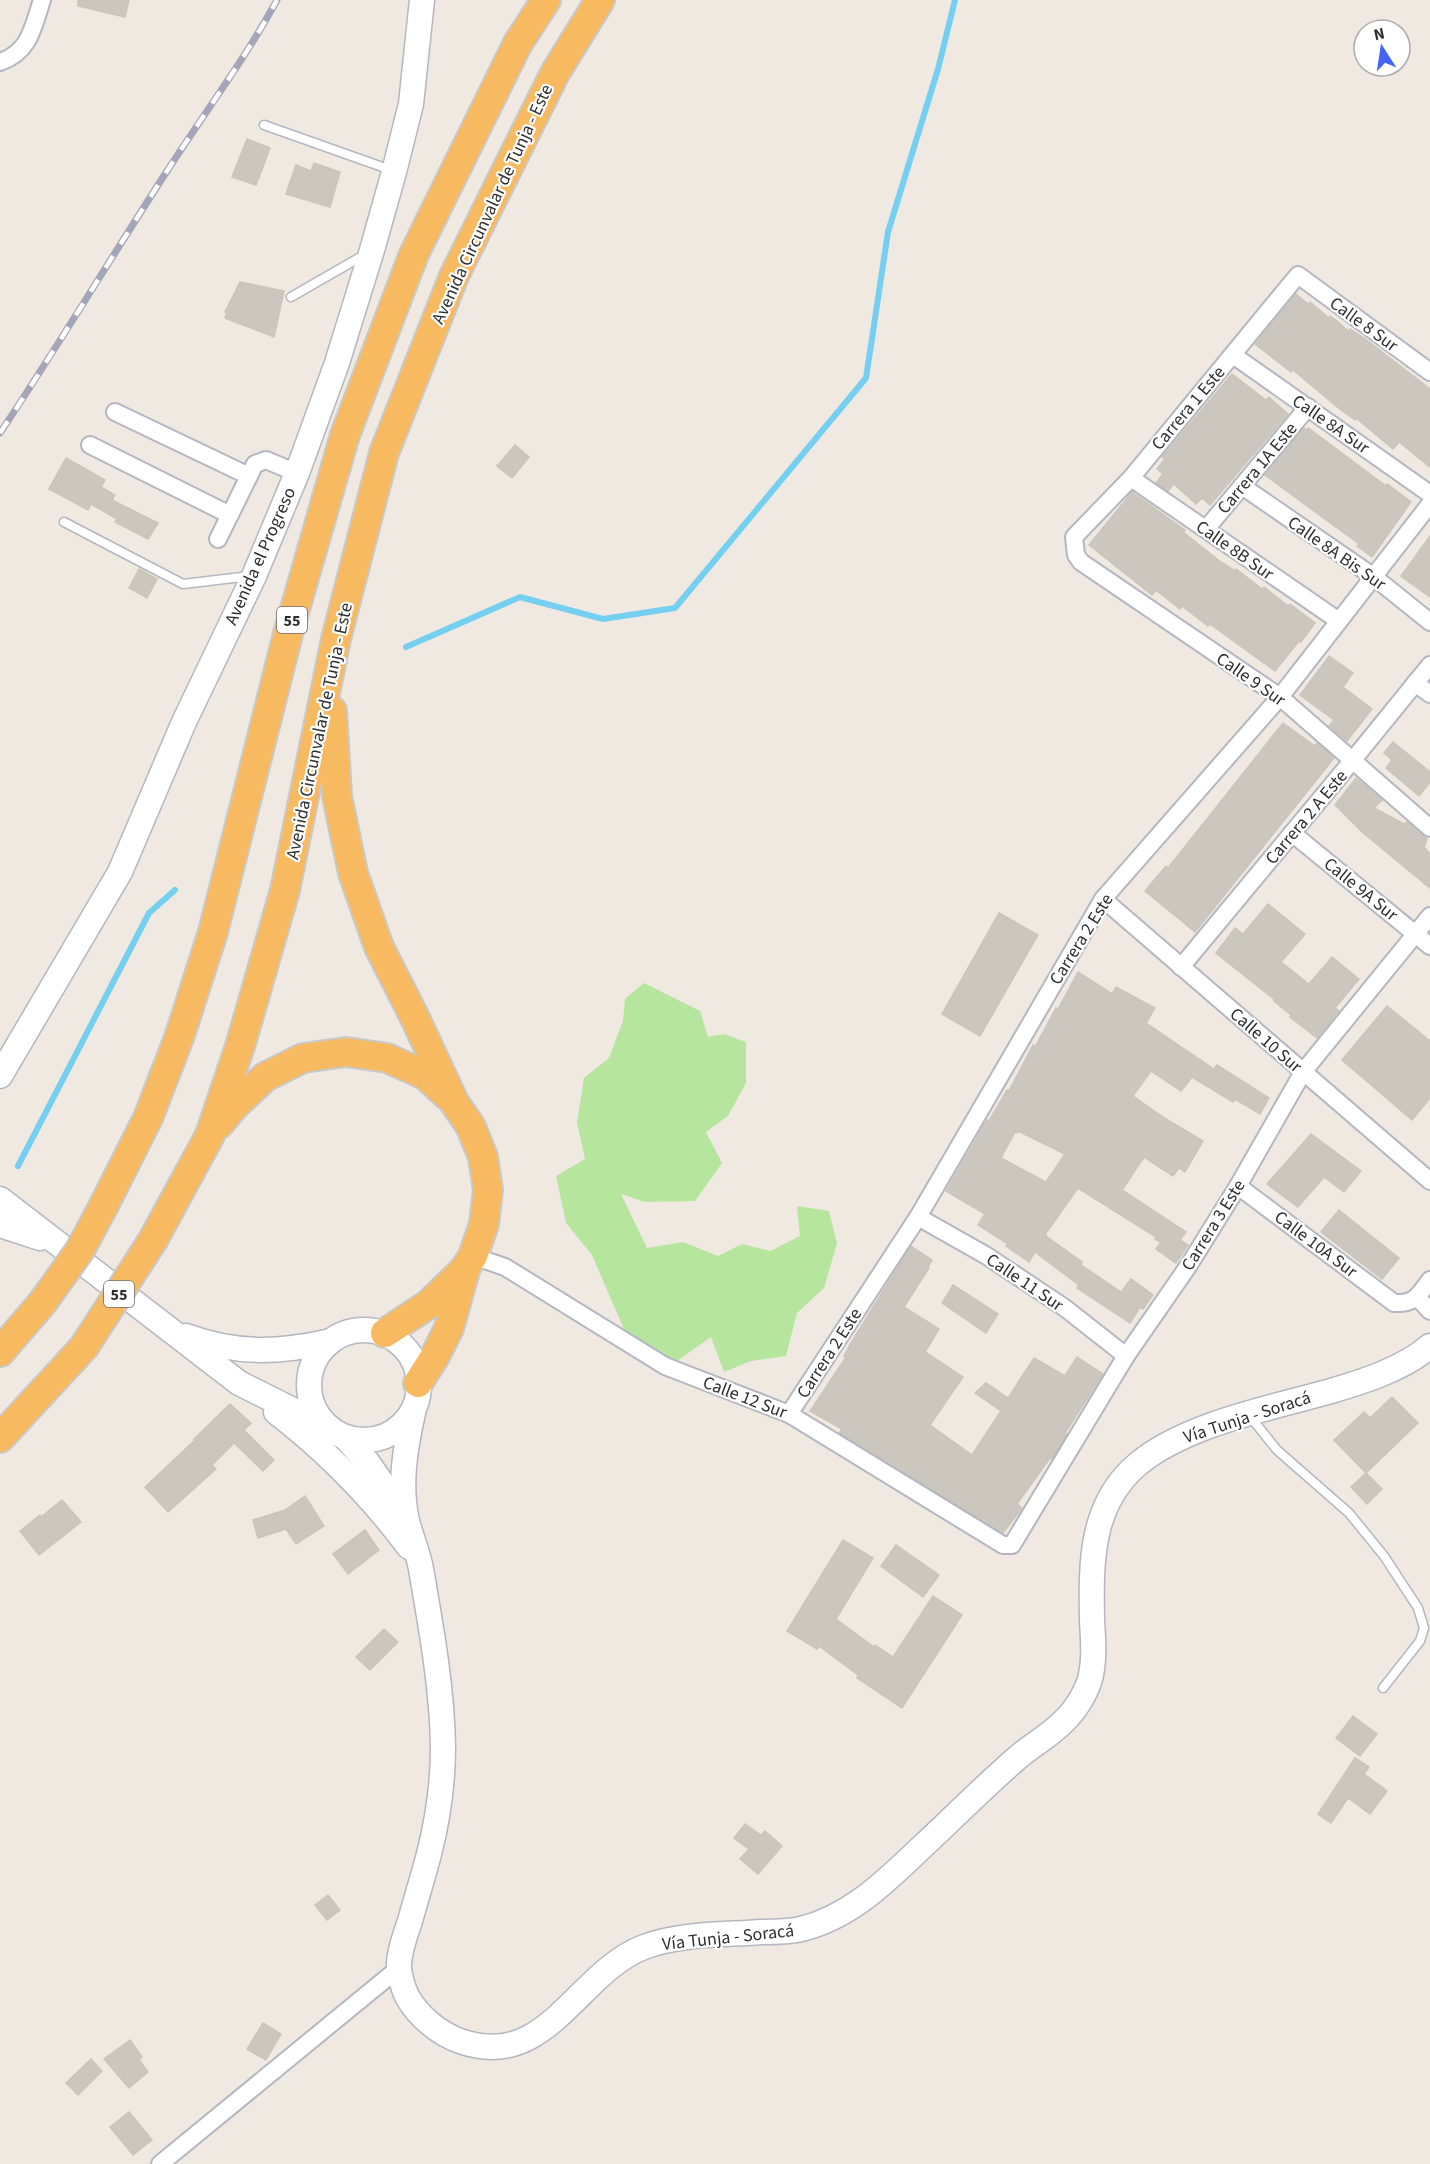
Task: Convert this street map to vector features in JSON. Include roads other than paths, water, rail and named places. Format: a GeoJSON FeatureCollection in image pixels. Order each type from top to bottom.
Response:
{"type":"FeatureCollection","features":[{"type":"Feature","properties":{"kind":"highway","name":"55"},"geometry":{"type":"LineString","coordinates":[[0,1353],[43,1302],[80,1250],[148,1118],[180,1035],[213,932],[289,630],[345,435],[414,254],[518,44],[546,0]]}},
{"type":"Feature","properties":{"kind":"highway","name":"Avenida Circunvalar de Tunja - Este"},"geometry":{"type":"LineString","coordinates":[[0,1438],[84,1347],[153,1240],[210,1135],[242,1043],[285,890],[336,639],[384,453],[454,276],[555,73],[600,0]]}},
{"type":"Feature","properties":{"kind":"highway"},"geometry":{"type":"LineString","coordinates":[[336,639],[331,718],[337,796],[353,873],[379,947],[454,1101],[471,1127],[483,1157],[488,1190],[484,1224],[449,1328],[418,1383]]}},
{"type":"Feature","properties":{"kind":"highway"},"geometry":{"type":"LineString","coordinates":[[210,1135],[234,1106],[265,1077],[303,1058],[346,1052],[387,1058],[425,1075],[454,1101]]}},
{"type":"Feature","properties":{"kind":"highway"},"geometry":{"type":"LineString","coordinates":[[385,1333],[429,1304],[470,1262]]}},
{"type":"Feature","properties":{"kind":"main road","name":"Avenida el Progreso"},"geometry":{"type":"LineString","coordinates":[[0,1076],[120,872],[184,722],[254,576],[297,473],[337,363],[394,172],[411,104],[422,0]]}},
{"type":"Feature","properties":{"kind":"main road","name":"Vía Tunja - Soracá"},"geometry":{"type":"LineString","coordinates":[[0,1190],[6,1212],[67,1251],[239,1383],[337,1432],[381,1481],[406,1518]]}},
{"type":"Feature","properties":{"kind":"main road","name":"Vía Tunja - Soracá"},"geometry":{"type":"LineString","coordinates":[[169,1330],[221,1346],[264,1351],[296,1349],[327,1342]]}},
{"type":"Feature","properties":{"kind":"main road"},"geometry":{"type":"LineString","coordinates":[[366,1330],[385,1333],[404,1346],[416,1363],[418,1399],[413,1413],[395,1431],[371,1440],[337,1432],[313,1407],[309,1385],[314,1362],[327,1342],[346,1333],[366,1330]]}},
{"type":"Feature","properties":{"kind":"main road","name":"Vía Tunja - Soracá"},"geometry":{"type":"LineString","coordinates":[[413,1413],[405,1447],[403,1483],[406,1518],[419,1560],[436,1672],[443,1744],[440,1802],[429,1852],[402,1946],[399,1968],[408,1997],[428,2023],[453,2039],[477,2047],[503,2048],[540,2033],[621,1959],[643,1948],[670,1940],[701,1936],[796,1930],[821,1923],[872,1893],[1019,1756],[1065,1721],[1081,1698],[1090,1680],[1093,1657],[1092,1557],[1098,1525],[1112,1492],[1137,1465],[1171,1442],[1221,1422],[1369,1380],[1420,1355],[1430,1346]]}},
{"type":"Feature","properties":{"kind":"main road"},"geometry":{"type":"LineString","coordinates":[[239,1383],[338,1463],[381,1509],[419,1560]]}},
{"type":"Feature","properties":{"kind":"street"},"geometry":{"type":"LineString","coordinates":[[6,60],[27,43],[42,0]]}},
{"type":"Feature","properties":{"kind":"street","name":"Carrera 1 Este"},"geometry":{"type":"LineString","coordinates":[[1074,537],[1131,478],[1298,275]]}},
{"type":"Feature","properties":{"kind":"street","name":"Calle 8 Sur"},"geometry":{"type":"LineString","coordinates":[[1298,275],[1430,372]]}},
{"type":"Feature","properties":{"kind":"street","name":"Calle 8A Sur"},"geometry":{"type":"LineString","coordinates":[[1233,354],[1430,494]]}},
{"type":"Feature","properties":{"kind":"street","name":"Carrera 1A Este"},"geometry":{"type":"LineString","coordinates":[[1206,529],[1308,407]]}},
{"type":"Feature","properties":{"kind":"street"},"geometry":{"type":"LineString","coordinates":[[116,412],[249,476]]}},
{"type":"Feature","properties":{"kind":"street"},"geometry":{"type":"LineString","coordinates":[[90,446],[230,515]]}},
{"type":"Feature","properties":{"kind":"street"},"geometry":{"type":"LineString","coordinates":[[218,539],[255,464],[266,460],[297,473]]}},
{"type":"Feature","properties":{"kind":"street","name":"Calle 8B Sur"},"geometry":{"type":"LineString","coordinates":[[1131,478],[1339,621]]}},
{"type":"Feature","properties":{"kind":"street","name":"Calle 8A Bis Sur"},"geometry":{"type":"LineString","coordinates":[[1242,486],[1374,577],[1430,622]]}},
{"type":"Feature","properties":{"kind":"street","name":"Carrera 2 Este"},"geometry":{"type":"LineString","coordinates":[[789,1413],[918,1217],[1103,899],[1280,697],[1430,504]]}},
{"type":"Feature","properties":{"kind":"street","name":"Calle 9 Sur"},"geometry":{"type":"LineString","coordinates":[[1074,537],[1076,555],[1081,562],[1280,697],[1430,828]]}},
{"type":"Feature","properties":{"kind":"street","name":"Carrera 2 A Este"},"geometry":{"type":"LineString","coordinates":[[1181,967],[1430,664]]}},
{"type":"Feature","properties":{"kind":"street"},"geometry":{"type":"LineString","coordinates":[[1415,683],[1430,694]]}},
{"type":"Feature","properties":{"kind":"street","name":"Calle 9A Sur"},"geometry":{"type":"LineString","coordinates":[[1292,833],[1430,946]]}},
{"type":"Feature","properties":{"kind":"street","name":"Calle 10 Sur"},"geometry":{"type":"LineString","coordinates":[[1103,899],[1430,1181]]}},
{"type":"Feature","properties":{"kind":"street","name":"Carrera 3 Este"},"geometry":{"type":"LineString","coordinates":[[1012,1545],[1126,1356],[1189,1265],[1238,1186],[1303,1072],[1430,916]]}},
{"type":"Feature","properties":{"kind":"street","name":"Calle 10A Sur"},"geometry":{"type":"LineString","coordinates":[[1238,1186],[1394,1303],[1407,1304],[1417,1298]]}},
{"type":"Feature","properties":{"kind":"street","name":"Calle 11 Sur"},"geometry":{"type":"LineString","coordinates":[[918,1217],[997,1263],[1065,1308],[1126,1356]]}},
{"type":"Feature","properties":{"kind":"street","name":"Calle 12 Sur"},"geometry":{"type":"LineString","coordinates":[[470,1262],[505,1267],[665,1366],[789,1413],[1003,1545],[1012,1545]]}},
{"type":"Feature","properties":{"kind":"street"},"geometry":{"type":"LineString","coordinates":[[1430,1280],[1417,1298],[1430,1311]]}},
{"type":"Feature","properties":{"kind":"street"},"geometry":{"type":"LineString","coordinates":[[160,2164],[399,1968]]}},
{"type":"Feature","properties":{"kind":"lane"},"geometry":{"type":"LineString","coordinates":[[264,125],[394,172]]}},
{"type":"Feature","properties":{"kind":"lane"},"geometry":{"type":"LineString","coordinates":[[291,297],[372,250]]}},
{"type":"Feature","properties":{"kind":"lane"},"geometry":{"type":"LineString","coordinates":[[64,522],[183,584],[254,576]]}},
{"type":"Feature","properties":{"kind":"lane"},"geometry":{"type":"LineString","coordinates":[[1248,1414],[1277,1450],[1349,1513],[1384,1556],[1418,1608],[1424,1628],[1420,1641],[1383,1688]]}},
{"type":"Feature","properties":{"kind":"waterway"},"geometry":{"type":"LineString","coordinates":[[406,647],[520,597],[603,619],[675,608],[866,378],[888,232],[938,69],[955,0]]}},
{"type":"Feature","properties":{"kind":"waterway"},"geometry":{"type":"LineString","coordinates":[[18,1166],[149,913],[175,890]]}},
{"type":"Feature","properties":{"kind":"railway"},"geometry":{"type":"LineString","coordinates":[[0,433],[277,0]]}}]}
